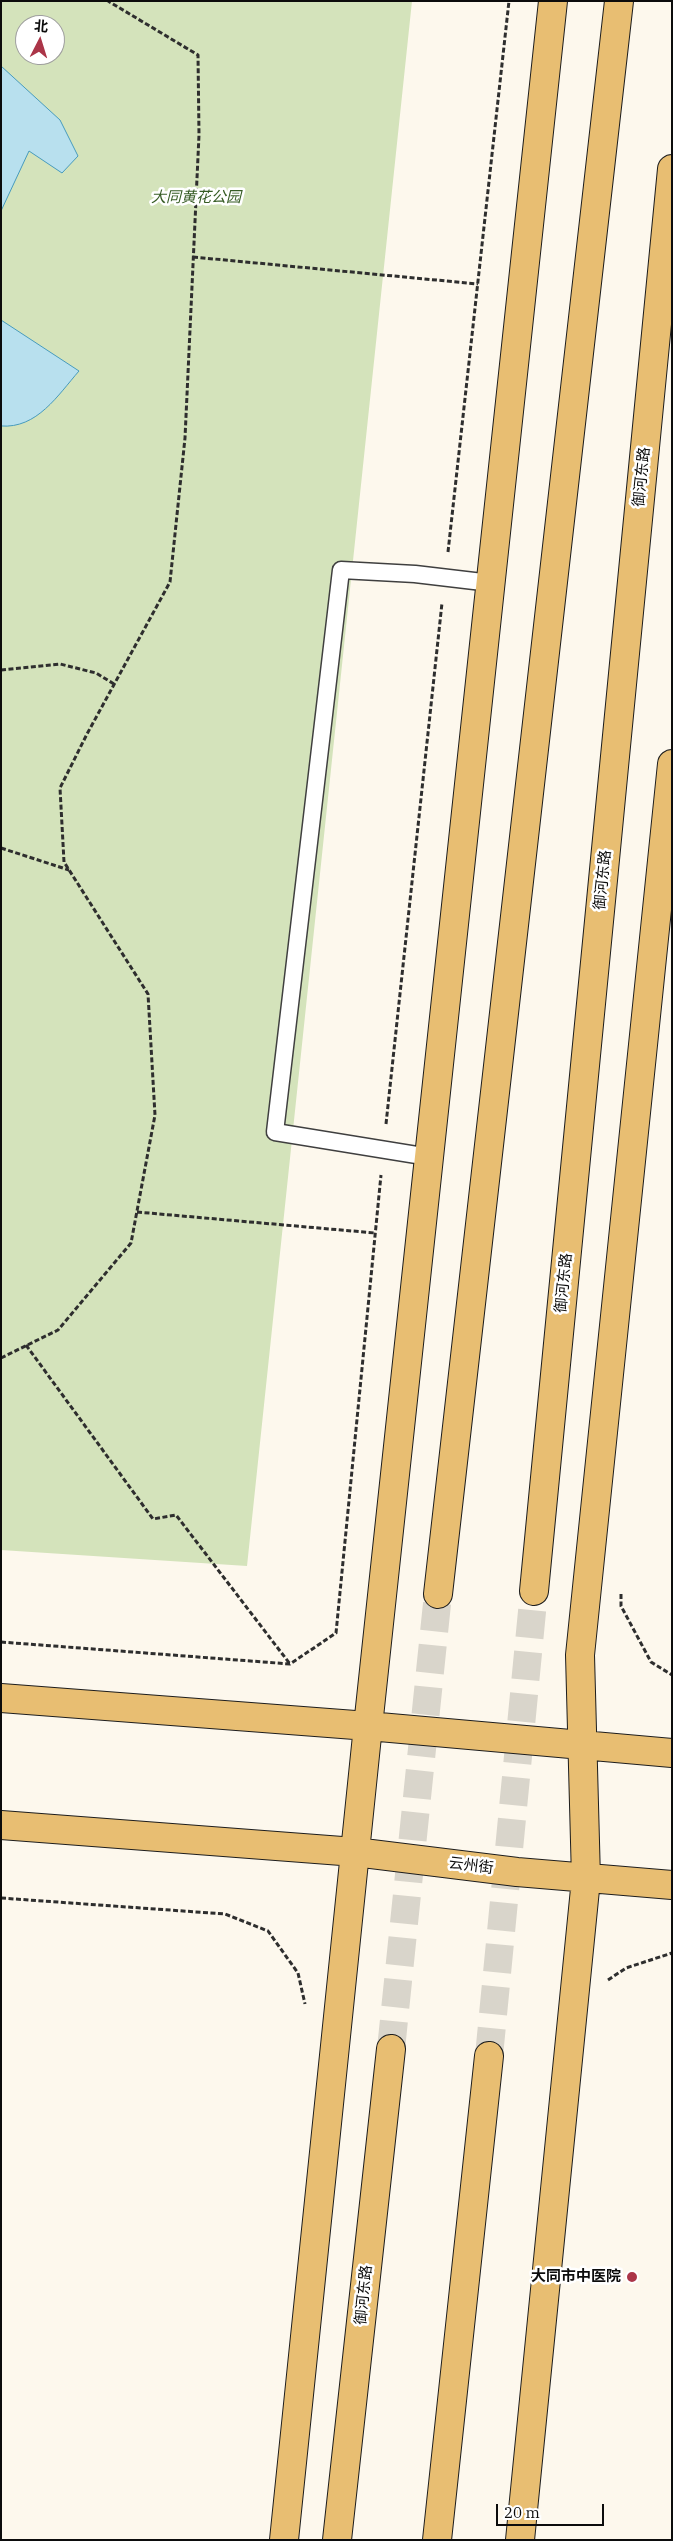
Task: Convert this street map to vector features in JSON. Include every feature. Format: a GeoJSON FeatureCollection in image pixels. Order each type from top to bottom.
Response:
{"type":"FeatureCollection","features":[{"type":"Feature","properties":{"kind":"main road"},"geometry":{"type":"LineString","coordinates":[[284,2540],[368,1726],[554,1]]}},
{"type":"Feature","properties":{"kind":"main road"},"geometry":{"type":"LineString","coordinates":[[438,1594],[619,1]]}},
{"type":"Feature","properties":{"kind":"main road","name":"御河东路"},"geometry":{"type":"LineString","coordinates":[[534,1591],[672,169]]}},
{"type":"Feature","properties":{"kind":"main road"},"geometry":{"type":"LineString","coordinates":[[520,2540],[586,1879],[580,1655],[672,764]]}},
{"type":"Feature","properties":{"kind":"main road"},"geometry":{"type":"LineString","coordinates":[[1,1698],[368,1726],[672,1753]]}},
{"type":"Feature","properties":{"kind":"main road","name":"云州街"},"geometry":{"type":"LineString","coordinates":[[1,1825],[355,1852],[586,1879],[672,1885]]}},
{"type":"Feature","properties":{"kind":"main road","name":"御河东路"},"geometry":{"type":"LineString","coordinates":[[337,2540],[391,2049]]}},
{"type":"Feature","properties":{"kind":"main road"},"geometry":{"type":"LineString","coordinates":[[437,2540],[489,2056]]}},
{"type":"Feature","properties":{"kind":"lane"},"geometry":{"type":"LineString","coordinates":[[429,1157],[275,1132],[341,570],[415,574],[491,583]]}},
{"type":"Feature","properties":{"kind":"path"},"geometry":{"type":"LineString","coordinates":[[1,1358],[58,1330],[131,1243],[155,1115],[148,994],[64,862],[60,788],[170,582],[185,438],[199,135],[198,55],[108,1]]}},
{"type":"Feature","properties":{"kind":"path"},"geometry":{"type":"LineString","coordinates":[[1,1642],[290,1664],[336,1633],[384,1150],[509,1]]}},
{"type":"Feature","properties":{"kind":"path"},"geometry":{"type":"LineString","coordinates":[[193,257],[478,284]]}},
{"type":"Feature","properties":{"kind":"path"},"geometry":{"type":"LineString","coordinates":[[1,670],[60,664],[96,673],[114,684]]}},
{"type":"Feature","properties":{"kind":"path"},"geometry":{"type":"LineString","coordinates":[[1,848],[69,870]]}},
{"type":"Feature","properties":{"kind":"path"},"geometry":{"type":"LineString","coordinates":[[137,1212],[376,1233]]}},
{"type":"Feature","properties":{"kind":"path"},"geometry":{"type":"LineString","coordinates":[[26,1345],[154,1519],[176,1515],[290,1664]]}},
{"type":"Feature","properties":{"kind":"path"},"geometry":{"type":"LineString","coordinates":[[1,1898],[224,1914],[268,1931]]}},
{"type":"Feature","properties":{"kind":"path"},"geometry":{"type":"LineString","coordinates":[[626,1968],[672,1953]]}},
{"type":"Feature","properties":{"kind":"green space","name":"大同黄花公园"},"geometry":{"type":"Polygon","coordinates":[[[1,1],[412,1],[247,1566],[1,1550],[1,1]]]}},
{"type":"Feature","properties":{"kind":"water"},"geometry":{"type":"Polygon","coordinates":[[[1,66],[60,120],[78,156],[62,173],[29,151],[1,211],[1,66]]]}},
{"type":"Feature","properties":{"kind":"water"},"geometry":{"type":"Polygon","coordinates":[[[1,320],[79,371],[46,409],[25,422],[1,426],[1,320]]]}},
{"type":"Feature","properties":{"kind":"tunnel"},"geometry":{"type":"LineString","coordinates":[[489,2056],[534,1591]]}},
{"type":"Feature","properties":{"kind":"tunnel"},"geometry":{"type":"LineString","coordinates":[[391,2049],[438,1594]]}},
{"type":"Feature","properties":{"kind":"place","name":"大同市中医院"},"geometry":{"type":"Point","coordinates":[632,2277]}}]}
